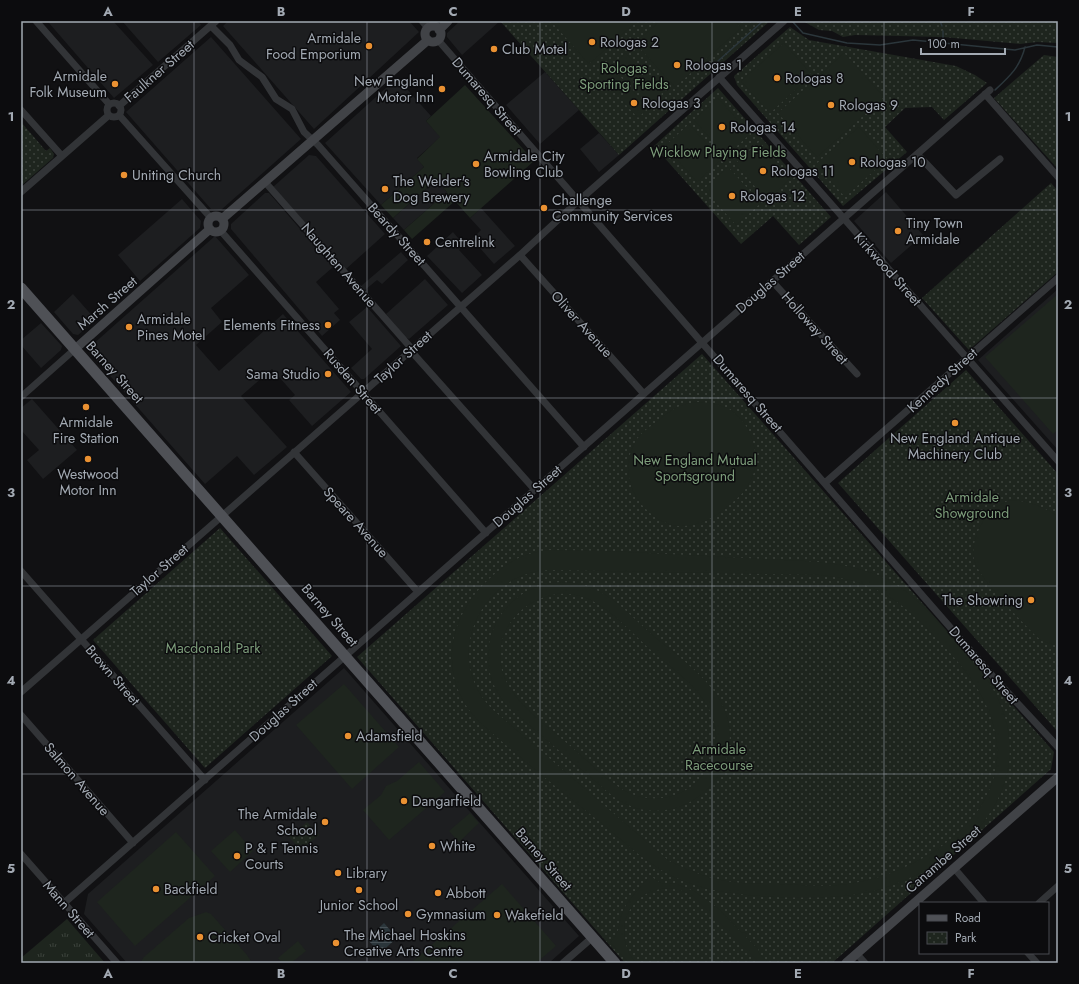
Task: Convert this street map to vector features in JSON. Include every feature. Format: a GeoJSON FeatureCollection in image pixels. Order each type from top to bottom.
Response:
{"type":"FeatureCollection","features":[{"type":"Feature","properties":{"kind":"main road"},"geometry":{"type":"LineString","coordinates":[[439,30],[448,21]]}},
{"type":"Feature","properties":{"kind":"main road"},"geometry":{"type":"LineString","coordinates":[[425,25],[435,27],[439,30],[440,36],[438,40],[432,42],[428,40],[425,34],[425,25]]}},
{"type":"Feature","properties":{"kind":"main road"},"geometry":{"type":"LineString","coordinates":[[222,219],[428,40]]}},
{"type":"Feature","properties":{"kind":"main road"},"geometry":{"type":"LineString","coordinates":[[218,216],[222,219],[223,224],[220,230],[215,231],[210,229],[208,224],[211,218],[218,216]]}},
{"type":"Feature","properties":{"kind":"main road","name":"Marsh Street"},"geometry":{"type":"LineString","coordinates":[[75,349],[210,229]]}},
{"type":"Feature","properties":{"kind":"main road","name":"Barney Street"},"geometry":{"type":"LineString","coordinates":[[21,288],[615,963]]}},
{"type":"Feature","properties":{"kind":"main road","name":"Canambe Street"},"geometry":{"type":"LineString","coordinates":[[846,963],[1057,779]]}},
{"type":"Feature","properties":{"kind":"street"},"geometry":{"type":"LineString","coordinates":[[36,21],[109,104]]}},
{"type":"Feature","properties":{"kind":"street","name":"Taylor Street"},"geometry":{"type":"LineString","coordinates":[[21,692],[520,255],[579,201],[784,21]]}},
{"type":"Feature","properties":{"kind":"street","name":"Faulkner Street"},"geometry":{"type":"LineString","coordinates":[[119,106],[214,23]]}},
{"type":"Feature","properties":{"kind":"street","name":"Beardy Street"},"geometry":{"type":"LineString","coordinates":[[214,23],[240,60],[262,78],[276,99],[292,109],[304,132],[318,145],[584,447]]}},
{"type":"Feature","properties":{"kind":"street","name":"Dumaresq Street"},"geometry":{"type":"LineString","coordinates":[[438,40],[826,482],[997,681],[1058,748]]}},
{"type":"Feature","properties":{"kind":"street","name":"Kirkwood Street"},"geometry":{"type":"LineString","coordinates":[[719,77],[1058,461]]}},
{"type":"Feature","properties":{"kind":"street","name":"Douglas Street"},"geometry":{"type":"LineString","coordinates":[[64,903],[987,92],[1058,177]]}},
{"type":"Feature","properties":{"kind":"street"},"geometry":{"type":"LineString","coordinates":[[109,104],[114,103],[119,106],[121,110],[119,115]]}},
{"type":"Feature","properties":{"kind":"street"},"geometry":{"type":"LineString","coordinates":[[109,104],[106,111],[109,115],[115,117],[119,115]]}},
{"type":"Feature","properties":{"kind":"street"},"geometry":{"type":"LineString","coordinates":[[21,110],[62,156]]}},
{"type":"Feature","properties":{"kind":"street"},"geometry":{"type":"LineString","coordinates":[[21,192],[109,115]]}},
{"type":"Feature","properties":{"kind":"street"},"geometry":{"type":"LineString","coordinates":[[119,115],[211,218]]}},
{"type":"Feature","properties":{"kind":"street"},"geometry":{"type":"LineString","coordinates":[[917,154],[956,195],[1000,159]]}},
{"type":"Feature","properties":{"kind":"street","name":"Naughten Avenue"},"geometry":{"type":"LineString","coordinates":[[265,182],[535,490]]}},
{"type":"Feature","properties":{"kind":"street","name":"Rusden Street"},"geometry":{"type":"LineString","coordinates":[[220,230],[486,533]]}},
{"type":"Feature","properties":{"kind":"street","name":"Oliver Avenue"},"geometry":{"type":"LineString","coordinates":[[520,255],[644,394]]}},
{"type":"Feature","properties":{"kind":"street","name":"Kennedy Street"},"geometry":{"type":"LineString","coordinates":[[826,482],[1058,278]]}},
{"type":"Feature","properties":{"kind":"street","name":"Holloway Street"},"geometry":{"type":"LineString","coordinates":[[772,281],[857,374]]}},
{"type":"Feature","properties":{"kind":"street","name":"Marsh Street"},"geometry":{"type":"LineString","coordinates":[[21,397],[75,349]]}},
{"type":"Feature","properties":{"kind":"street","name":"Speare Avenue"},"geometry":{"type":"LineString","coordinates":[[294,452],[418,592]]}},
{"type":"Feature","properties":{"kind":"street","name":"Brown Street"},"geometry":{"type":"LineString","coordinates":[[21,571],[204,780]]}},
{"type":"Feature","properties":{"kind":"street","name":"Salmon Avenue"},"geometry":{"type":"LineString","coordinates":[[21,715],[133,843]]}},
{"type":"Feature","properties":{"kind":"street","name":"Mann Street"},"geometry":{"type":"LineString","coordinates":[[21,854],[117,963]]}},
{"type":"Feature","properties":{"kind":"street"},"geometry":{"type":"LineString","coordinates":[[954,868],[983,902]]}},
{"type":"Feature","properties":{"kind":"street"},"geometry":{"type":"LineString","coordinates":[[1040,902],[1058,886]]}},
{"type":"Feature","properties":{"kind":"street"},"geometry":{"type":"LineString","coordinates":[[563,963],[593,937]]}},
{"type":"Feature","properties":{"kind":"street"},"geometry":{"type":"LineString","coordinates":[[857,954],[865,963]]}},
{"type":"Feature","properties":{"kind":"street"},"geometry":{"type":"LineString","coordinates":[[1029,954],[1037,963]]}},
{"type":"Feature","properties":{"kind":"shaded area"},"geometry":{"type":"Polygon","coordinates":[[[51,21],[113,21],[153,65],[114,98],[49,23],[51,21]]]}},
{"type":"Feature","properties":{"kind":"shaded area"},"geometry":{"type":"Polygon","coordinates":[[[122,21],[198,21],[201,25],[158,62],[122,21]]]}},
{"type":"Feature","properties":{"kind":"shaded area"},"geometry":{"type":"Polygon","coordinates":[[[228,21],[409,21],[419,32],[314,129],[223,26],[228,21]]]}},
{"type":"Feature","properties":{"kind":"shaded area"},"geometry":{"type":"Polygon","coordinates":[[[460,21],[500,21],[462,55],[447,37],[447,33],[460,21]]]}},
{"type":"Feature","properties":{"kind":"shaded area"},"geometry":{"type":"Polygon","coordinates":[[[211,37],[301,139],[221,210],[211,209],[126,112],[211,37]]]}},
{"type":"Feature","properties":{"kind":"shaded area"},"geometry":{"type":"Polygon","coordinates":[[[545,72],[579,110],[540,144],[506,105],[545,72]]]}},
{"type":"Feature","properties":{"kind":"shaded area"},"geometry":{"type":"Polygon","coordinates":[[[397,78],[431,116],[426,121],[441,137],[417,158],[424,167],[381,205],[325,143],[397,78]]]}},
{"type":"Feature","properties":{"kind":"shaded area"},"geometry":{"type":"Polygon","coordinates":[[[599,133],[619,155],[599,172],[580,149],[599,133]]]}},
{"type":"Feature","properties":{"kind":"shaded area"},"geometry":{"type":"Polygon","coordinates":[[[309,155],[316,156],[385,234],[346,269],[273,187],[309,155]]]}},
{"type":"Feature","properties":{"kind":"shaded area"},"geometry":{"type":"Polygon","coordinates":[[[436,180],[447,192],[404,230],[393,218],[436,180]]]}},
{"type":"Feature","properties":{"kind":"shaded area"},"geometry":{"type":"Polygon","coordinates":[[[886,192],[923,235],[891,263],[854,221],[886,192]]]}},
{"type":"Feature","properties":{"kind":"shaded area"},"geometry":{"type":"Polygon","coordinates":[[[265,193],[269,193],[333,267],[316,282],[339,309],[334,313],[340,320],[322,336],[231,229],[231,224],[265,193]]]}},
{"type":"Feature","properties":{"kind":"shaded area"},"geometry":{"type":"Polygon","coordinates":[[[182,199],[201,221],[200,228],[140,281],[118,255],[182,199]]]}},
{"type":"Feature","properties":{"kind":"shaded area"},"geometry":{"type":"Polygon","coordinates":[[[481,208],[515,246],[494,264],[472,239],[481,230],[470,218],[481,208]]]}},
{"type":"Feature","properties":{"kind":"shaded area"},"geometry":{"type":"Polygon","coordinates":[[[453,232],[464,245],[459,250],[482,275],[462,293],[427,256],[453,232]]]}},
{"type":"Feature","properties":{"kind":"shaded area"},"geometry":{"type":"Polygon","coordinates":[[[215,236],[249,275],[211,308],[222,322],[196,345],[219,371],[283,314],[351,392],[312,426],[289,400],[295,395],[272,369],[241,396],[287,447],[254,475],[237,456],[205,484],[90,353],[91,346],[215,236]]]}},
{"type":"Feature","properties":{"kind":"shaded area"},"geometry":{"type":"Polygon","coordinates":[[[401,252],[408,260],[382,284],[377,280],[365,290],[361,286],[401,252]]]}},
{"type":"Feature","properties":{"kind":"shaded area"},"geometry":{"type":"Polygon","coordinates":[[[425,279],[448,305],[409,339],[405,337],[386,314],[425,279]]]}},
{"type":"Feature","properties":{"kind":"shaded area"},"geometry":{"type":"Polygon","coordinates":[[[1058,289],[1058,450],[978,360],[1058,289]]]}},
{"type":"Feature","properties":{"kind":"shaded area"},"geometry":{"type":"Polygon","coordinates":[[[73,294],[96,320],[78,335],[73,334],[54,312],[73,294]]]}},
{"type":"Feature","properties":{"kind":"shaded area"},"geometry":{"type":"Polygon","coordinates":[[[367,307],[401,346],[364,379],[361,379],[351,368],[372,349],[349,322],[367,307]]]}},
{"type":"Feature","properties":{"kind":"shaded area"},"geometry":{"type":"Polygon","coordinates":[[[41,323],[62,346],[61,350],[41,368],[21,345],[21,340],[41,323]]]}},
{"type":"Feature","properties":{"kind":"shaded area"},"geometry":{"type":"Polygon","coordinates":[[[32,399],[77,450],[43,479],[27,460],[39,450],[21,430],[21,408],[32,399]]]}},
{"type":"Feature","properties":{"kind":"shaded area","name":"The Armidale School"},"geometry":{"type":"Polygon","coordinates":[[[344,668],[579,936],[549,963],[127,963],[84,914],[88,894],[344,668]]]}},
{"type":"Feature","properties":{"kind":"shaded area"},"geometry":{"type":"Polygon","coordinates":[[[384,923],[397,938],[380,953],[367,939],[384,923]]]}},
{"type":"Feature","properties":{"kind":"green space","name":"Rologas Sporting Fields"},"geometry":{"type":"Polygon","coordinates":[[[500,21],[770,21],[619,155],[500,21]]]}},
{"type":"Feature","properties":{"kind":"green space","name":"Rologas 2"},"geometry":{"type":"Polygon","coordinates":[[[551,21],[637,21],[589,64],[551,21]]]}},
{"type":"Feature","properties":{"kind":"green space","name":"Rologas 1"},"geometry":{"type":"Polygon","coordinates":[[[660,21],[735,21],[741,28],[675,87],[635,43],[660,21]]]}},
{"type":"Feature","properties":{"kind":"green space"},"geometry":{"type":"Polygon","coordinates":[[[803,21],[1058,21],[1058,43],[1037,42],[1020,44],[943,37],[855,35],[843,37],[832,31],[819,30],[803,21]]]}},
{"type":"Feature","properties":{"kind":"green space","name":"Wicklow Playing Fields"},"geometry":{"type":"Polygon","coordinates":[[[790,27],[809,40],[956,66],[975,75],[987,83],[944,120],[932,107],[905,108],[885,127],[907,152],[843,206],[737,85],[734,76],[790,27]]]}},
{"type":"Feature","properties":{"kind":"green space","name":"Rologas 8"},"geometry":{"type":"Polygon","coordinates":[[[784,43],[812,75],[770,113],[741,81],[784,43]]]}},
{"type":"Feature","properties":{"kind":"green space"},"geometry":{"type":"Polygon","coordinates":[[[626,53],[643,72],[632,82],[615,62],[626,53]]]}},
{"type":"Feature","properties":{"kind":"green space","name":"Rologas 9"},"geometry":{"type":"Polygon","coordinates":[[[844,53],[884,97],[817,157],[778,113],[844,53]]]}},
{"type":"Feature","properties":{"kind":"green space"},"geometry":{"type":"Polygon","coordinates":[[[1044,55],[1058,57],[1058,169],[994,98],[1044,55]]]}},
{"type":"Feature","properties":{"kind":"green space"},"geometry":{"type":"Polygon","coordinates":[[[610,66],[628,85],[617,95],[599,75],[610,66]]]}},
{"type":"Feature","properties":{"kind":"green space"},"geometry":{"type":"Polygon","coordinates":[[[645,74],[662,94],[652,103],[634,84],[645,74]]]}},
{"type":"Feature","properties":{"kind":"green space","name":"Armidale City Bowling Club"},"geometry":{"type":"Polygon","coordinates":[[[465,85],[534,161],[470,218],[455,201],[412,239],[404,230],[447,192],[436,180],[393,218],[381,205],[424,167],[417,159],[440,137],[426,121],[465,85]]]}},
{"type":"Feature","properties":{"kind":"green space","name":"Wicklow Playing Fields"},"geometry":{"type":"Polygon","coordinates":[[[718,88],[831,217],[799,245],[773,216],[741,244],[654,146],[718,88]]]}},
{"type":"Feature","properties":{"kind":"green space","name":"Rologas 3"},"geometry":{"type":"Polygon","coordinates":[[[631,89],[648,108],[638,118],[620,98],[631,89]]]}},
{"type":"Feature","properties":{"kind":"green space","name":"Rologas 14"},"geometry":{"type":"Polygon","coordinates":[[[718,98],[750,134],[726,156],[694,120],[718,98]]]}},
{"type":"Feature","properties":{"kind":"green space"},"geometry":{"type":"Polygon","coordinates":[[[21,122],[46,151],[50,148],[54,154],[53,158],[21,186],[21,122]]]}},
{"type":"Feature","properties":{"kind":"green space"},"geometry":{"type":"Polygon","coordinates":[[[689,124],[721,160],[697,182],[665,146],[689,124]]]}},
{"type":"Feature","properties":{"kind":"green space","name":"Rologas 10"},"geometry":{"type":"Polygon","coordinates":[[[859,127],[887,159],[845,197],[816,164],[859,127]]]}},
{"type":"Feature","properties":{"kind":"green space","name":"Rologas 11"},"geometry":{"type":"Polygon","coordinates":[[[759,142],[791,178],[767,200],[735,164],[759,142]]]}},
{"type":"Feature","properties":{"kind":"green space","name":"Rologas 12"},"geometry":{"type":"Polygon","coordinates":[[[728,167],[761,203],[736,225],[704,189],[728,167]]]}},
{"type":"Feature","properties":{"kind":"green space"},"geometry":{"type":"Polygon","coordinates":[[[1051,183],[1058,191],[1058,272],[969,350],[922,298],[1051,183]]]}},
{"type":"Feature","properties":{"kind":"green space"},"geometry":{"type":"Polygon","coordinates":[[[1058,294],[1058,430],[1053,434],[985,357],[1058,294]]]}},
{"type":"Feature","properties":{"kind":"green space","name":"Armidale Racecourse"},"geometry":{"type":"Polygon","coordinates":[[[702,354],[1054,752],[1051,769],[832,963],[625,963],[357,657],[702,354]]]}},
{"type":"Feature","properties":{"kind":"green space","name":"Armidale Showground"},"geometry":{"type":"Polygon","coordinates":[[[966,370],[1058,474],[1058,732],[838,483],[966,370]]]}},
{"type":"Feature","properties":{"kind":"green space","name":"New England Mutual Sportsground"},"geometry":{"type":"Polygon","coordinates":[[[698,402],[720,405],[727,408],[736,414],[743,422],[753,441],[755,451],[754,472],[748,486],[734,501],[718,514],[708,520],[696,524],[678,526],[661,521],[640,503],[631,486],[628,467],[629,457],[637,439],[647,429],[676,408],[686,404],[698,402]]]}},
{"type":"Feature","properties":{"kind":"green space","name":"The Showring"},"geometry":{"type":"Polygon","coordinates":[[[1008,501],[1028,502],[1058,516],[1058,646],[1042,641],[1035,635],[991,587],[977,567],[974,559],[974,543],[982,522],[991,511],[1008,501]]]}},
{"type":"Feature","properties":{"kind":"green space","name":"Macdonald Park"},"geometry":{"type":"Polygon","coordinates":[[[220,528],[332,656],[205,768],[93,640],[220,528]]]}},
{"type":"Feature","properties":{"kind":"green space"},"geometry":{"type":"Polygon","coordinates":[[[574,550],[810,561],[857,568],[885,578],[908,593],[928,612],[974,663],[995,693],[999,701],[1009,734],[1009,764],[1001,793],[986,818],[966,841],[941,861],[914,876],[871,892],[844,896],[802,898],[736,894],[698,886],[664,872],[636,852],[497,738],[468,708],[458,690],[453,671],[452,652],[455,632],[463,614],[474,596],[488,580],[502,568],[517,559],[541,551],[574,550]],[[552,570],[527,574],[506,584],[489,600],[476,620],[470,642],[470,665],[477,688],[492,709],[669,861],[706,876],[737,883],[819,886],[859,882],[885,875],[911,864],[936,850],[959,832],[977,811],[990,787],[997,761],[995,732],[987,707],[975,685],[951,654],[915,616],[889,596],[875,589],[841,578],[821,575],[552,570]]]}},
{"type":"Feature","properties":{"kind":"green space"},"geometry":{"type":"Polygon","coordinates":[[[561,582],[588,587],[599,592],[619,605],[690,666],[710,686],[724,708],[730,734],[727,758],[716,779],[700,796],[679,807],[656,811],[632,807],[609,793],[509,708],[496,689],[489,668],[489,648],[494,628],[504,611],[519,596],[538,586],[561,582]],[[561,594],[542,598],[529,604],[509,625],[503,637],[500,651],[501,666],[506,681],[512,691],[519,701],[538,719],[618,787],[625,791],[637,796],[662,798],[675,795],[688,789],[698,781],[706,771],[712,759],[715,747],[716,733],[714,720],[703,699],[683,677],[608,611],[587,598],[561,594]]]}},
{"type":"Feature","properties":{"kind":"green space","name":"Adamsfield"},"geometry":{"type":"Polygon","coordinates":[[[344,684],[399,747],[352,789],[296,725],[344,684]]]}},
{"type":"Feature","properties":{"kind":"green space","name":"Dangarfield"},"geometry":{"type":"Polygon","coordinates":[[[419,762],[445,792],[389,840],[363,810],[381,795],[386,786],[397,781],[419,762]]]}},
{"type":"Feature","properties":{"kind":"green space"},"geometry":{"type":"Polygon","coordinates":[[[470,813],[479,823],[459,842],[449,831],[470,813]]]}},
{"type":"Feature","properties":{"kind":"green space"},"geometry":{"type":"Polygon","coordinates":[[[307,822],[319,835],[301,850],[289,837],[307,822]]]}},
{"type":"Feature","properties":{"kind":"green space"},"geometry":{"type":"Polygon","coordinates":[[[235,830],[253,851],[230,872],[211,851],[235,830]]]}},
{"type":"Feature","properties":{"kind":"green space","name":"Backfield"},"geometry":{"type":"Polygon","coordinates":[[[176,832],[215,876],[135,946],[97,902],[176,832]]]}},
{"type":"Feature","properties":{"kind":"green space"},"geometry":{"type":"Polygon","coordinates":[[[650,876],[661,883],[677,884],[694,891],[719,909],[742,933],[744,932],[747,934],[745,936],[759,950],[758,952],[768,963],[760,963],[693,896],[676,889],[660,889],[646,894],[634,904],[627,916],[624,931],[627,947],[636,963],[629,963],[610,942],[618,931],[621,916],[626,906],[650,876]]]}},
{"type":"Feature","properties":{"kind":"green space","name":"Wakefield"},"geometry":{"type":"Polygon","coordinates":[[[502,884],[556,946],[536,963],[412,962],[502,884]]]}},
{"type":"Feature","properties":{"kind":"green space","name":"Cricket Oval"},"geometry":{"type":"Polygon","coordinates":[[[206,912],[211,914],[247,955],[252,963],[140,963],[144,957],[189,918],[206,912]]]}},
{"type":"Feature","properties":{"kind":"green space"},"geometry":{"type":"Polygon","coordinates":[[[67,919],[105,963],[21,963],[21,958],[67,919]]]}},
{"type":"Feature","properties":{"kind":"green space"},"geometry":{"type":"Polygon","coordinates":[[[298,941],[306,951],[291,963],[282,963],[278,958],[298,941]]]}},
{"type":"Feature","properties":{"kind":"waterway"},"geometry":{"type":"LineString","coordinates":[[718,61],[763,21]]}},
{"type":"Feature","properties":{"kind":"waterway"},"geometry":{"type":"LineString","coordinates":[[792,21],[803,33],[847,43],[880,45],[913,40],[1015,50],[1037,45],[1058,47]]}},
{"type":"Feature","properties":{"kind":"waterway"},"geometry":{"type":"LineString","coordinates":[[940,21],[942,26]]}},
{"type":"Feature","properties":{"kind":"waterway"},"geometry":{"type":"LineString","coordinates":[[943,31],[943,43]]}},
{"type":"Feature","properties":{"kind":"waterway"},"geometry":{"type":"LineString","coordinates":[[995,90],[1014,71],[1025,47]]}},
{"type":"Feature","properties":{"kind":"place","name":"Rologas 2"},"geometry":{"type":"Point","coordinates":[592,42]}},
{"type":"Feature","properties":{"kind":"place","name":"Armidale Food Emporium"},"geometry":{"type":"Point","coordinates":[369,46]}},
{"type":"Feature","properties":{"kind":"place","name":"Club Motel"},"geometry":{"type":"Point","coordinates":[494,49]}},
{"type":"Feature","properties":{"kind":"place","name":"Rologas 1"},"geometry":{"type":"Point","coordinates":[677,65]}},
{"type":"Feature","properties":{"kind":"place","name":"Rologas 8"},"geometry":{"type":"Point","coordinates":[777,78]}},
{"type":"Feature","properties":{"kind":"place","name":"Armidale Folk Museum"},"geometry":{"type":"Point","coordinates":[115,84]}},
{"type":"Feature","properties":{"kind":"place","name":"New England Motor Inn"},"geometry":{"type":"Point","coordinates":[442,89]}},
{"type":"Feature","properties":{"kind":"place","name":"Rologas 3"},"geometry":{"type":"Point","coordinates":[634,103]}},
{"type":"Feature","properties":{"kind":"place","name":"Rologas 9"},"geometry":{"type":"Point","coordinates":[831,105]}},
{"type":"Feature","properties":{"kind":"place","name":"Rologas 14"},"geometry":{"type":"Point","coordinates":[722,127]}},
{"type":"Feature","properties":{"kind":"place","name":"Rologas 10"},"geometry":{"type":"Point","coordinates":[852,162]}},
{"type":"Feature","properties":{"kind":"place","name":"Armidale City Bowling Club"},"geometry":{"type":"Point","coordinates":[476,164]}},
{"type":"Feature","properties":{"kind":"place","name":"Rologas 11"},"geometry":{"type":"Point","coordinates":[763,171]}},
{"type":"Feature","properties":{"kind":"place","name":"Uniting Church"},"geometry":{"type":"Point","coordinates":[124,175]}},
{"type":"Feature","properties":{"kind":"place","name":"The Welder's Dog Brewery"},"geometry":{"type":"Point","coordinates":[385,189]}},
{"type":"Feature","properties":{"kind":"place","name":"Rologas 12"},"geometry":{"type":"Point","coordinates":[732,196]}},
{"type":"Feature","properties":{"kind":"place","name":"Challenge Community Services"},"geometry":{"type":"Point","coordinates":[544,208]}},
{"type":"Feature","properties":{"kind":"place","name":"Tiny Town Armidale"},"geometry":{"type":"Point","coordinates":[898,231]}},
{"type":"Feature","properties":{"kind":"place","name":"Centrelink"},"geometry":{"type":"Point","coordinates":[427,242]}},
{"type":"Feature","properties":{"kind":"place","name":"Elements Fitness"},"geometry":{"type":"Point","coordinates":[328,325]}},
{"type":"Feature","properties":{"kind":"place","name":"Armidale Pines Motel"},"geometry":{"type":"Point","coordinates":[129,327]}},
{"type":"Feature","properties":{"kind":"place","name":"Sama Studio"},"geometry":{"type":"Point","coordinates":[328,374]}},
{"type":"Feature","properties":{"kind":"place","name":"Armidale Fire Station"},"geometry":{"type":"Point","coordinates":[86,407]}},
{"type":"Feature","properties":{"kind":"place","name":"New England Antique Machinery Club"},"geometry":{"type":"Point","coordinates":[955,423]}},
{"type":"Feature","properties":{"kind":"place","name":"Westwood Motor Inn"},"geometry":{"type":"Point","coordinates":[88,459]}},
{"type":"Feature","properties":{"kind":"place","name":"The Showring"},"geometry":{"type":"Point","coordinates":[1031,600]}},
{"type":"Feature","properties":{"kind":"place","name":"Adamsfield"},"geometry":{"type":"Point","coordinates":[348,736]}},
{"type":"Feature","properties":{"kind":"place","name":"Dangarfield"},"geometry":{"type":"Point","coordinates":[404,801]}},
{"type":"Feature","properties":{"kind":"place","name":"The Armidale School"},"geometry":{"type":"Point","coordinates":[325,822]}},
{"type":"Feature","properties":{"kind":"place","name":"White"},"geometry":{"type":"Point","coordinates":[432,846]}},
{"type":"Feature","properties":{"kind":"place","name":"P & F Tennis Courts"},"geometry":{"type":"Point","coordinates":[237,856]}},
{"type":"Feature","properties":{"kind":"place","name":"Library"},"geometry":{"type":"Point","coordinates":[338,873]}},
{"type":"Feature","properties":{"kind":"place","name":"Backfield"},"geometry":{"type":"Point","coordinates":[156,889]}},
{"type":"Feature","properties":{"kind":"place","name":"Junior School"},"geometry":{"type":"Point","coordinates":[359,890]}},
{"type":"Feature","properties":{"kind":"place","name":"Abbott"},"geometry":{"type":"Point","coordinates":[438,893]}},
{"type":"Feature","properties":{"kind":"place","name":"Gymnasium"},"geometry":{"type":"Point","coordinates":[408,914]}},
{"type":"Feature","properties":{"kind":"place","name":"Wakefield"},"geometry":{"type":"Point","coordinates":[497,915]}},
{"type":"Feature","properties":{"kind":"place","name":"Cricket Oval"},"geometry":{"type":"Point","coordinates":[200,937]}},
{"type":"Feature","properties":{"kind":"place","name":"The Michael Hoskins Creative Arts Centre"},"geometry":{"type":"Point","coordinates":[336,943]}}]}
